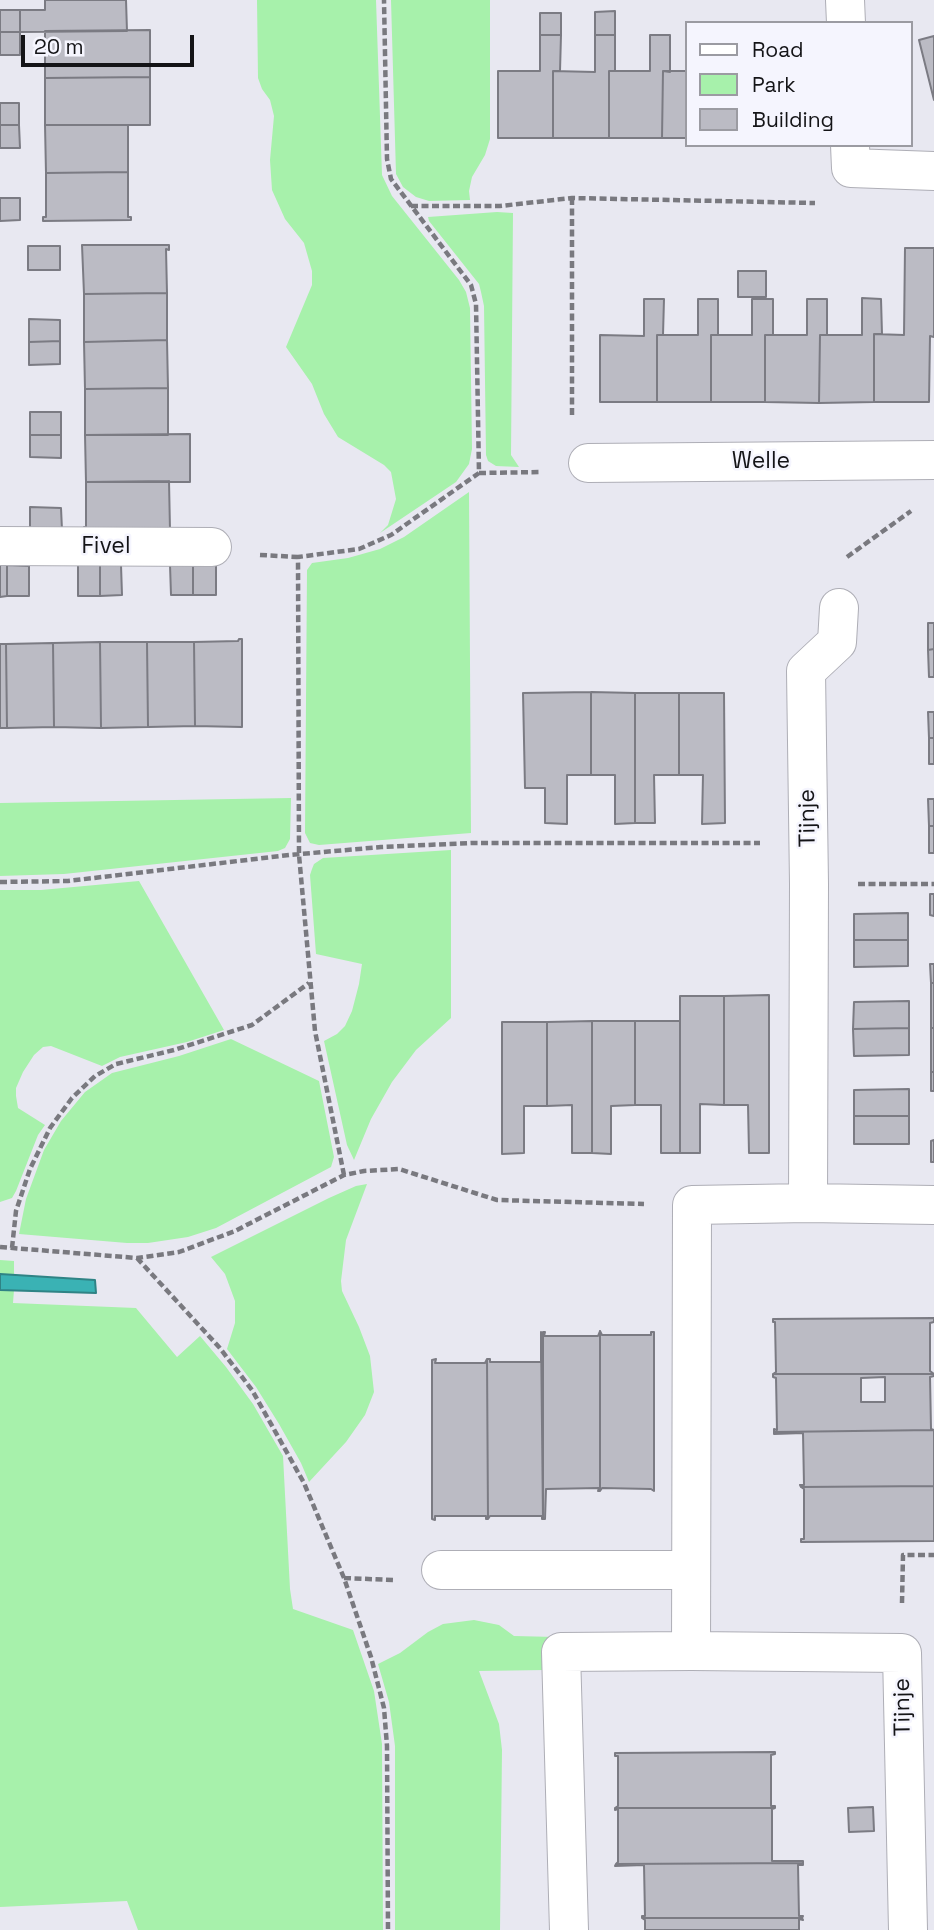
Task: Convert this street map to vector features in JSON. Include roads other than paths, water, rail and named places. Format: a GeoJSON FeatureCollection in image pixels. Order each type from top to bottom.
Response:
{"type":"FeatureCollection","features":[{"type":"Feature","properties":{"kind":"street"},"geometry":{"type":"LineString","coordinates":[[845,0],[846,21]]}},
{"type":"Feature","properties":{"kind":"street"},"geometry":{"type":"LineString","coordinates":[[850,147],[851,167],[934,171]]}},
{"type":"Feature","properties":{"kind":"street","name":"Welle"},"geometry":{"type":"LineString","coordinates":[[580,467],[934,460]]}},
{"type":"Feature","properties":{"kind":"street","name":"Fivel"},"geometry":{"type":"LineString","coordinates":[[0,546],[212,547]]}},
{"type":"Feature","properties":{"kind":"street","name":"Tijnje"},"geometry":{"type":"LineString","coordinates":[[808,1203],[809,843],[806,671],[837,642],[839,608]]}},
{"type":"Feature","properties":{"kind":"street"},"geometry":{"type":"LineString","coordinates":[[691,1651],[692,1205],[934,1205]]}},
{"type":"Feature","properties":{"kind":"street"},"geometry":{"type":"LineString","coordinates":[[440,1570],[690,1570]]}},
{"type":"Feature","properties":{"kind":"street","name":"Tijnje"},"geometry":{"type":"LineString","coordinates":[[569,1930],[561,1652],[691,1651],[902,1653],[908,1930]]}},
{"type":"Feature","properties":{"kind":"water"},"geometry":{"type":"Polygon","coordinates":[[[0,1274],[95,1280],[96,1293],[0,1290],[0,1274]]]}}]}
